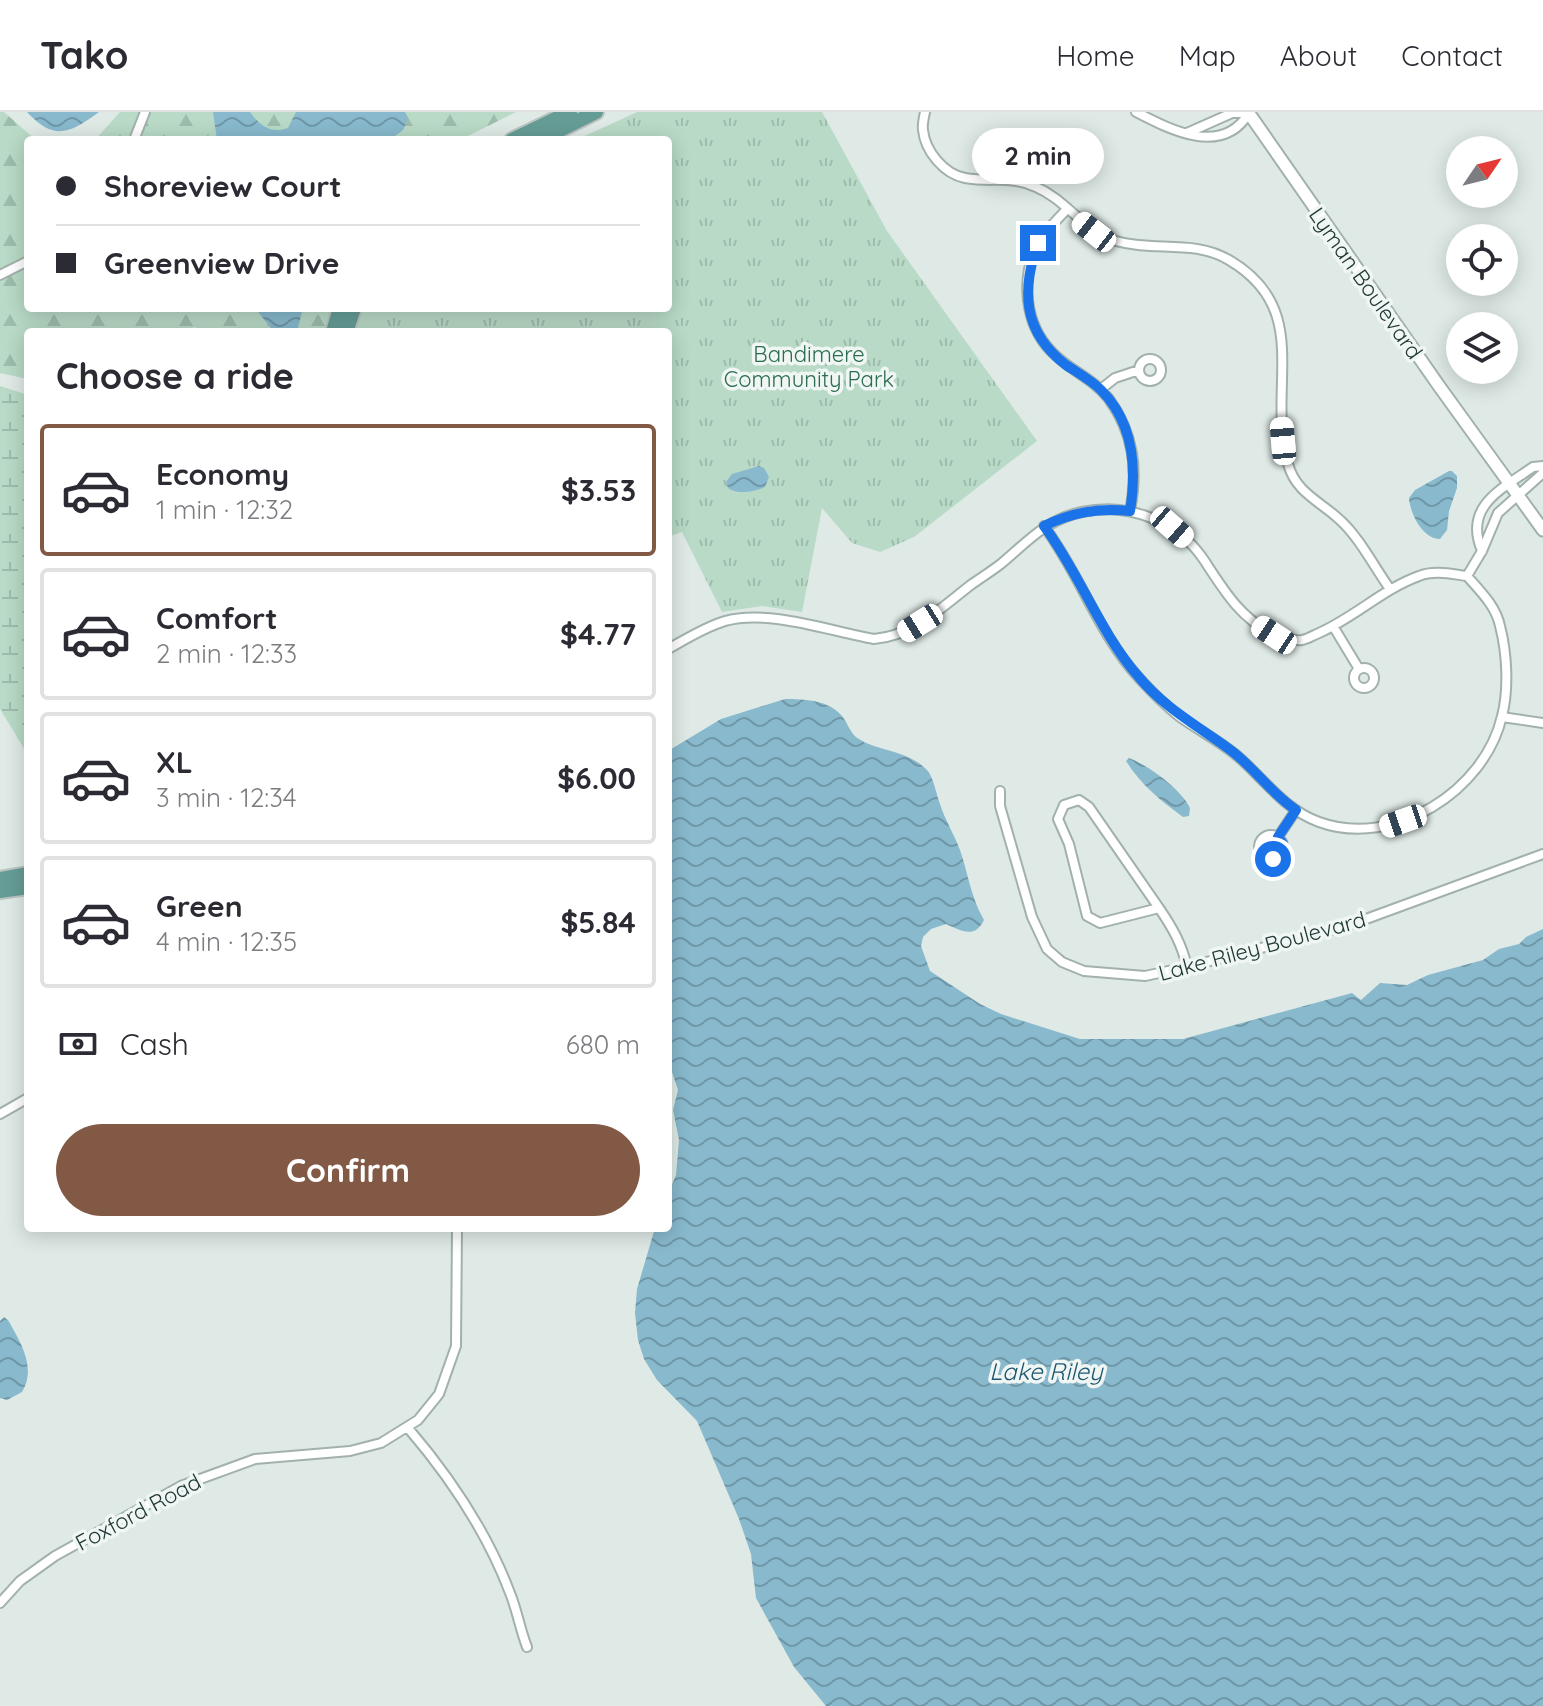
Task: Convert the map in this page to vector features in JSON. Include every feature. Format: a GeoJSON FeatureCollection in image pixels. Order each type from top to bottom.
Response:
{"type":"FeatureCollection","features":[{"type":"Feature","properties":{"kind":"main road"},"geometry":{"type":"LineString","coordinates":[[520,136],[570,112]]}},
{"type":"Feature","properties":{"kind":"main road"},"geometry":{"type":"LineString","coordinates":[[548,136],[596,112]]}},
{"type":"Feature","properties":{"kind":"main road"},"geometry":{"type":"LineString","coordinates":[[0,879],[24,875]]}},
{"type":"Feature","properties":{"kind":"main road"},"geometry":{"type":"LineString","coordinates":[[0,891],[24,888]]}},
{"type":"Feature","properties":{"kind":"street"},"geometry":{"type":"LineString","coordinates":[[136,136],[145,112]]}},
{"type":"Feature","properties":{"kind":"street"},"geometry":{"type":"LineString","coordinates":[[925,112],[923,130],[929,149],[938,162],[952,172],[964,178],[1012,179],[1037,187],[1094,232],[1136,245],[1200,248],[1226,258],[1261,286],[1274,304],[1282,329],[1281,416],[1285,453],[1294,480],[1303,492],[1341,520],[1390,589]]}},
{"type":"Feature","properties":{"kind":"street"},"geometry":{"type":"LineString","coordinates":[[1136,112],[1207,139],[1241,125],[1248,112]]}},
{"type":"Feature","properties":{"kind":"street"},"geometry":{"type":"LineString","coordinates":[[1186,133],[1232,113],[1248,112]]}},
{"type":"Feature","properties":{"kind":"street","name":"Lyman Boulevard"},"geometry":{"type":"LineString","coordinates":[[1248,112],[1543,530]]}},
{"type":"Feature","properties":{"kind":"street"},"geometry":{"type":"LineString","coordinates":[[1067,209],[1049,227],[1033,257],[1027,289],[1030,315],[1050,351],[1101,389],[1119,415],[1133,451],[1134,482],[1130,511]]}},
{"type":"Feature","properties":{"kind":"street"},"geometry":{"type":"LineString","coordinates":[[0,275],[24,263]]}},
{"type":"Feature","properties":{"kind":"street"},"geometry":{"type":"LineString","coordinates":[[1101,389],[1115,378],[1139,370]]}},
{"type":"Feature","properties":{"kind":"street"},"geometry":{"type":"LineString","coordinates":[[1482,551],[1475,536],[1478,517],[1485,502],[1533,467],[1543,466]]}},
{"type":"Feature","properties":{"kind":"street"},"geometry":{"type":"LineString","coordinates":[[1467,576],[1482,551],[1498,513],[1543,473]]}},
{"type":"Feature","properties":{"kind":"street"},"geometry":{"type":"LineString","coordinates":[[672,647],[705,629],[741,619],[768,618],[874,639],[890,638],[935,614],[1001,564],[1044,526],[1081,512],[1105,508],[1130,511],[1172,527],[1203,559],[1233,603],[1247,617],[1274,635],[1303,640],[1333,626],[1390,589],[1422,575],[1441,572],[1467,576],[1492,607],[1500,624],[1505,683],[1502,717],[1484,755],[1469,775],[1422,814],[1384,827],[1357,829],[1321,823],[1285,803],[1234,753],[1178,715],[1139,678],[1097,618],[1064,553],[1044,526]]}},
{"type":"Feature","properties":{"kind":"street"},"geometry":{"type":"LineString","coordinates":[[1333,626],[1359,669]]}},
{"type":"Feature","properties":{"kind":"street"},"geometry":{"type":"LineString","coordinates":[[1502,717],[1543,723]]}},
{"type":"Feature","properties":{"kind":"street","name":"Lake Riley Boulevard"},"geometry":{"type":"LineString","coordinates":[[1000,791],[1000,806],[1032,917],[1047,949],[1062,962],[1084,971],[1145,976],[1187,967],[1347,926],[1543,854]]}},
{"type":"Feature","properties":{"kind":"street"},"geometry":{"type":"LineString","coordinates":[[1159,908],[1100,923],[1087,916],[1069,844],[1058,819],[1064,805],[1079,800],[1089,807],[1159,908],[1179,939],[1187,967]]}},
{"type":"Feature","properties":{"kind":"street"},"geometry":{"type":"LineString","coordinates":[[1278,837],[1296,810]]}},
{"type":"Feature","properties":{"kind":"street"},"geometry":{"type":"LineString","coordinates":[[0,1114],[24,1100]]}},
{"type":"Feature","properties":{"kind":"street","name":"Foxford Road"},"geometry":{"type":"LineString","coordinates":[[0,1603],[20,1581],[55,1556],[181,1486],[255,1459],[350,1451],[381,1443],[418,1420],[439,1394],[456,1346],[457,1232]]}},
{"type":"Feature","properties":{"kind":"street"},"geometry":{"type":"LineString","coordinates":[[408,1428],[432,1456],[481,1530],[511,1596],[527,1647]]}},
{"type":"Feature","properties":{"kind":"green space"},"geometry":{"type":"Polygon","coordinates":[[[0,112],[4,112],[31,136],[24,136],[24,312],[332,312],[326,328],[24,328],[24,378],[0,373],[0,112]]]}},
{"type":"Feature","properties":{"kind":"green space"},"geometry":{"type":"Polygon","coordinates":[[[120,112],[516,112],[468,136],[99,136],[120,112]]]}},
{"type":"Feature","properties":{"kind":"green space","name":"Bandimere Community Park"},"geometry":{"type":"Polygon","coordinates":[[[637,112],[822,112],[887,231],[1037,441],[914,537],[880,552],[852,543],[822,508],[802,612],[762,606],[722,612],[682,532],[672,536],[672,328],[356,328],[362,312],[672,312],[672,136],[585,136],[637,112]]]}},
{"type":"Feature","properties":{"kind":"green space"},"geometry":{"type":"Polygon","coordinates":[[[0,386],[24,394],[24,748],[0,709],[0,386]]]}},
{"type":"Feature","properties":{"kind":"water"},"geometry":{"type":"Polygon","coordinates":[[[27,112],[99,112],[70,129],[54,131],[27,112]]]}},
{"type":"Feature","properties":{"kind":"water"},"geometry":{"type":"Polygon","coordinates":[[[213,112],[250,112],[262,125],[276,130],[288,128],[296,112],[405,112],[408,119],[403,130],[395,136],[216,136],[213,112]]]}},
{"type":"Feature","properties":{"kind":"water"},"geometry":{"type":"Polygon","coordinates":[[[258,312],[302,312],[298,328],[271,328],[258,312]]]}},
{"type":"Feature","properties":{"kind":"water"},"geometry":{"type":"Polygon","coordinates":[[[759,466],[769,477],[765,487],[746,492],[728,488],[726,482],[732,474],[759,466]]]}},
{"type":"Feature","properties":{"kind":"water"},"geometry":{"type":"Polygon","coordinates":[[[1449,471],[1457,476],[1457,488],[1449,511],[1447,530],[1440,539],[1434,538],[1418,524],[1409,498],[1415,490],[1449,471]]]}},
{"type":"Feature","properties":{"kind":"water","name":"Lake Riley"},"geometry":{"type":"Polygon","coordinates":[[[785,699],[808,700],[837,711],[856,737],[864,742],[910,758],[927,770],[960,850],[984,920],[972,931],[962,931],[946,924],[931,929],[923,937],[921,946],[930,971],[1001,1014],[1080,1039],[1183,1039],[1352,993],[1361,1000],[1380,983],[1407,985],[1428,975],[1483,960],[1499,949],[1519,944],[1543,929],[1543,1706],[826,1706],[794,1667],[756,1598],[751,1554],[739,1519],[697,1421],[657,1380],[644,1359],[635,1313],[637,1289],[654,1232],[672,1232],[672,1184],[676,1175],[679,1140],[673,1110],[678,1090],[672,1072],[672,749],[721,719],[785,699]]]}},
{"type":"Feature","properties":{"kind":"water"},"geometry":{"type":"Polygon","coordinates":[[[1129,758],[1155,772],[1172,786],[1190,808],[1189,816],[1183,817],[1152,792],[1126,761],[1129,758]]]}},
{"type":"Feature","properties":{"kind":"water"},"geometry":{"type":"Polygon","coordinates":[[[4,1317],[22,1346],[28,1374],[22,1392],[7,1400],[0,1398],[0,1321],[4,1317]]]}},
{"type":"Feature","properties":{"kind":"route"},"geometry":{"type":"LineString","coordinates":[[1038,243],[1029,270],[1027,289],[1030,315],[1038,334],[1050,351],[1101,389],[1109,399],[1127,432],[1135,473],[1130,511],[1105,508],[1081,512],[1044,526],[1064,553],[1097,618],[1139,678],[1178,715],[1234,753],[1296,810],[1278,837],[1283,844],[1283,852],[1273,859]]}}]}
